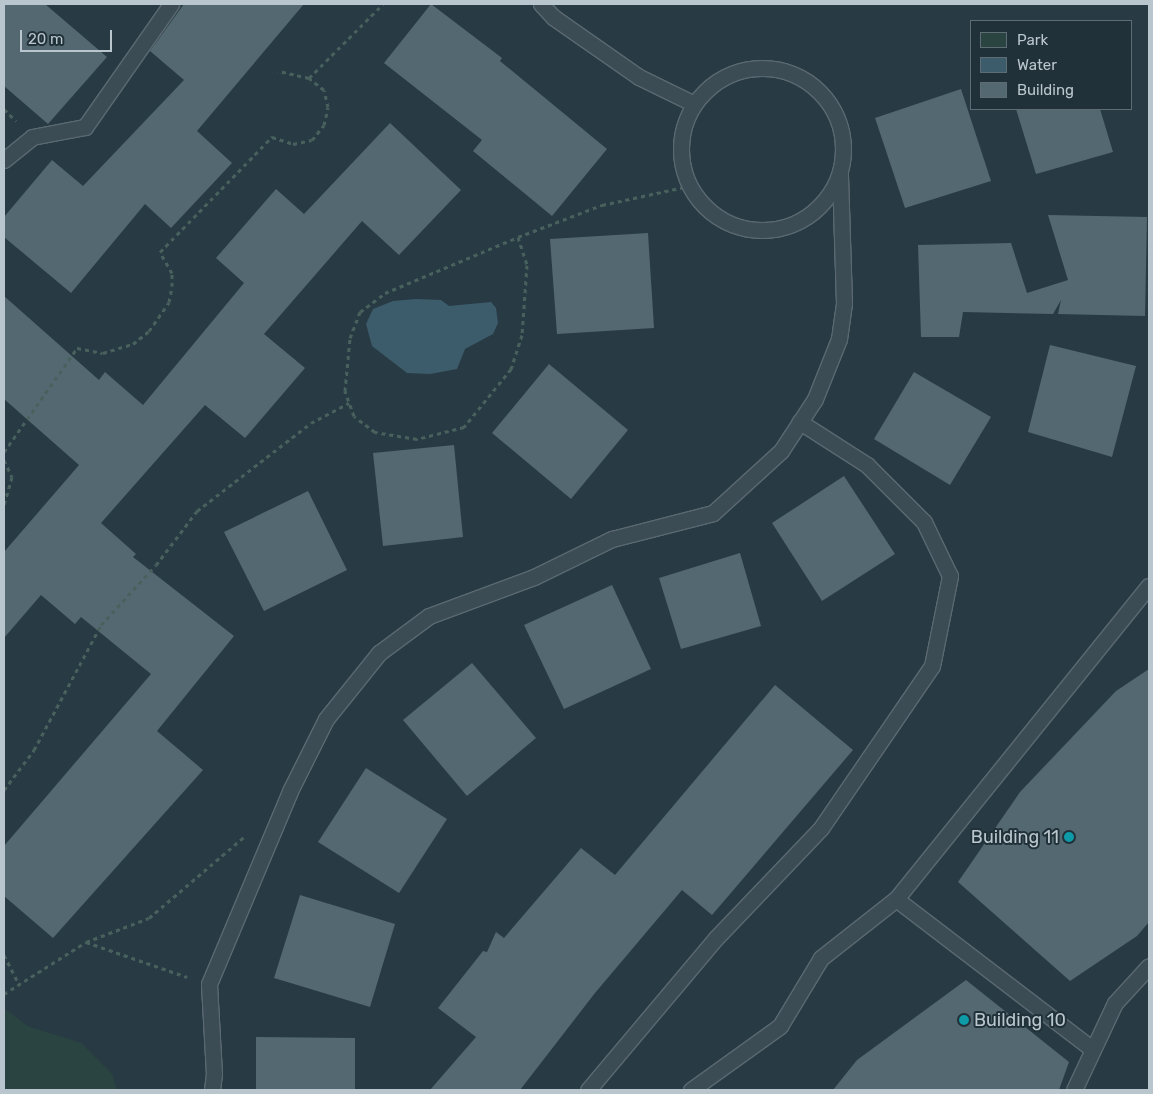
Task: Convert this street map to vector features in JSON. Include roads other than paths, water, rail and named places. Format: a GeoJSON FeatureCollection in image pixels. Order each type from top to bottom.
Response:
{"type":"FeatureCollection","features":[{"type":"Feature","properties":{"kind":"lane"},"geometry":{"type":"LineString","coordinates":[[4,160],[32,136],[85,127],[171,4]]}},
{"type":"Feature","properties":{"kind":"lane"},"geometry":{"type":"LineString","coordinates":[[541,4],[553,17],[639,77],[694,104]]}},
{"type":"Feature","properties":{"kind":"lane"},"geometry":{"type":"LineString","coordinates":[[212,1090],[214,1074],[209,984],[290,791],[326,720],[379,653],[429,616],[534,578],[612,539],[712,513],[781,451],[800,422],[829,370],[839,338],[844,303],[840,173],[844,156],[839,120],[819,91],[797,76],[771,68],[736,72],[713,84],[694,104],[686,119],[680,153],[689,186],[707,209],[721,220],[756,230],[775,229],[792,225],[822,204],[840,173]]}},
{"type":"Feature","properties":{"kind":"lane"},"geometry":{"type":"LineString","coordinates":[[588,1090],[716,938],[821,828],[932,666],[950,576],[924,522],[867,465],[800,422]]}},
{"type":"Feature","properties":{"kind":"lane"},"geometry":{"type":"LineString","coordinates":[[691,1090],[780,1026],[822,958],[896,899],[1149,586]]}},
{"type":"Feature","properties":{"kind":"lane"},"geometry":{"type":"LineString","coordinates":[[896,899],[1092,1049]]}},
{"type":"Feature","properties":{"kind":"lane"},"geometry":{"type":"LineString","coordinates":[[1074,1090],[1115,1003],[1149,966]]}},
{"type":"Feature","properties":{"kind":"water"},"geometry":{"type":"Polygon","coordinates":[[[416,299],[441,300],[449,306],[491,302],[496,308],[498,323],[493,334],[465,349],[457,369],[430,374],[407,373],[372,346],[366,324],[373,309],[393,301],[416,299]]]}},
{"type":"Feature","properties":{"kind":"place","name":"Building 11"},"geometry":{"type":"Point","coordinates":[1069,837]}},
{"type":"Feature","properties":{"kind":"place","name":"Building 10"},"geometry":{"type":"Point","coordinates":[964,1020]}}]}
